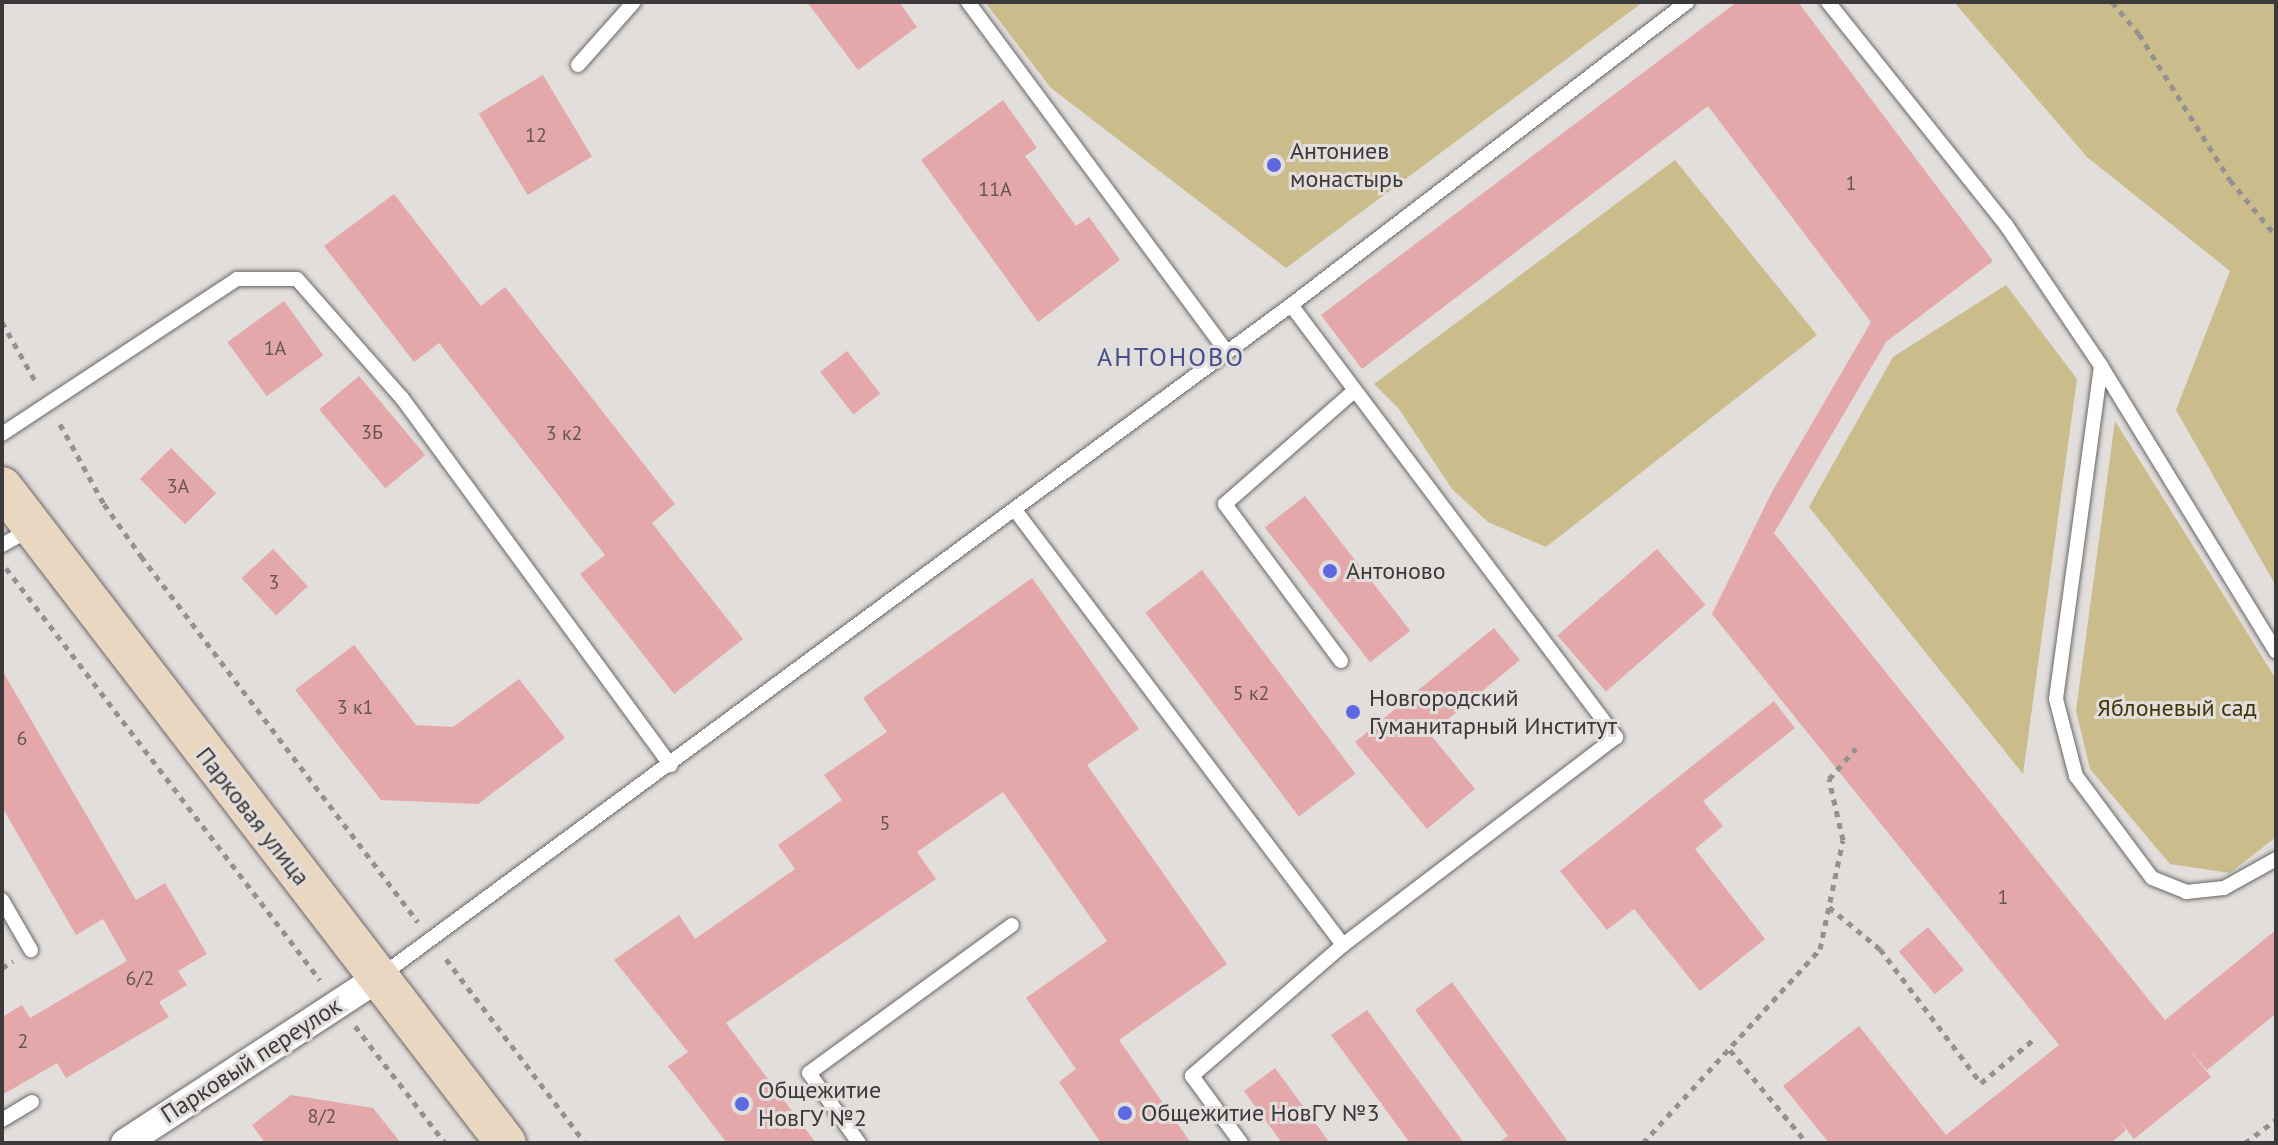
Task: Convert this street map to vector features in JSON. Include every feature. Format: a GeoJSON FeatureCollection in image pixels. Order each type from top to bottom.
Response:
{"type":"FeatureCollection","features":[{"type":"Feature","properties":{"kind":"street","name":"Парковая улица"},"geometry":{"type":"LineString","coordinates":[[2,487],[17,537],[378,978],[506,1143]]}},
{"type":"Feature","properties":{"kind":"street","name":"Парковый переулок"},"geometry":{"type":"LineString","coordinates":[[125,1143],[378,978]]}},
{"type":"Feature","properties":{"kind":"lane"},"geometry":{"type":"LineString","coordinates":[[578,65],[634,2]]}},
{"type":"Feature","properties":{"kind":"lane"},"geometry":{"type":"LineString","coordinates":[[968,2],[1227,352]]}},
{"type":"Feature","properties":{"kind":"lane"},"geometry":{"type":"LineString","coordinates":[[378,978],[1291,305],[1687,2]]}},
{"type":"Feature","properties":{"kind":"lane"},"geometry":{"type":"LineString","coordinates":[[1828,2],[2006,225],[2101,366],[2276,652]]}},
{"type":"Feature","properties":{"kind":"lane"},"geometry":{"type":"LineString","coordinates":[[2,434],[237,279],[297,279],[402,398],[671,765]]}},
{"type":"Feature","properties":{"kind":"lane"},"geometry":{"type":"LineString","coordinates":[[1241,1143],[1192,1076],[1343,945],[1616,737],[1291,305]]}},
{"type":"Feature","properties":{"kind":"lane"},"geometry":{"type":"LineString","coordinates":[[2101,366],[2056,699],[2076,776],[2152,878],[2186,892],[2224,888],[2276,859]]}},
{"type":"Feature","properties":{"kind":"lane"},"geometry":{"type":"LineString","coordinates":[[1341,661],[1225,504],[1354,391]]}},
{"type":"Feature","properties":{"kind":"lane"},"geometry":{"type":"LineString","coordinates":[[1015,510],[1343,945]]}},
{"type":"Feature","properties":{"kind":"lane"},"geometry":{"type":"LineString","coordinates":[[2,900],[31,950]]}},
{"type":"Feature","properties":{"kind":"lane"},"geometry":{"type":"LineString","coordinates":[[859,1143],[809,1073],[1012,925]]}},
{"type":"Feature","properties":{"kind":"lane"},"geometry":{"type":"LineString","coordinates":[[2,1120],[32,1102]]}},
{"type":"Feature","properties":{"kind":"path"},"geometry":{"type":"LineString","coordinates":[[2112,2],[2139,34],[2230,180],[2276,236]]}},
{"type":"Feature","properties":{"kind":"path"},"geometry":{"type":"LineString","coordinates":[[2,322],[104,504],[585,1143]]}},
{"type":"Feature","properties":{"kind":"path"},"geometry":{"type":"LineString","coordinates":[[2,562],[445,1143]]}},
{"type":"Feature","properties":{"kind":"path"},"geometry":{"type":"LineString","coordinates":[[1643,1143],[1820,949],[1843,840],[1829,779],[1856,748]]}},
{"type":"Feature","properties":{"kind":"path"},"geometry":{"type":"LineString","coordinates":[[1829,907],[1880,949],[1981,1083],[2033,1040]]}},
{"type":"Feature","properties":{"kind":"path"},"geometry":{"type":"LineString","coordinates":[[1730,1050],[1807,1143]]}},
{"type":"Feature","properties":{"kind":"path"},"geometry":{"type":"LineString","coordinates":[[2245,1143],[2276,1120]]}},
{"type":"Feature","properties":{"kind":"green space","name":"Антониев монастырь"},"geometry":{"type":"Polygon","coordinates":[[[985,2],[1643,2],[1286,268],[1051,88],[985,2]]]}},
{"type":"Feature","properties":{"kind":"green space"},"geometry":{"type":"Polygon","coordinates":[[[1954,2],[2276,2],[2276,586],[2176,410],[2230,271],[2087,157],[1954,2]]]}},
{"type":"Feature","properties":{"kind":"green space"},"geometry":{"type":"Polygon","coordinates":[[[1675,160],[1817,335],[1546,547],[1488,522],[1452,489],[1399,409],[1374,384],[1675,160]]]}},
{"type":"Feature","properties":{"kind":"green space"},"geometry":{"type":"Polygon","coordinates":[[[2006,285],[2077,379],[2023,774],[1809,507],[1893,357],[2006,285]]]}},
{"type":"Feature","properties":{"kind":"green space","name":"Яблоневый сад"},"geometry":{"type":"Polygon","coordinates":[[[2115,421],[2276,679],[2276,837],[2230,873],[2170,864],[2090,769],[2076,711],[2115,421]]]}},
{"type":"Feature","properties":{"kind":"building"},"geometry":{"type":"Polygon","coordinates":[[[807,2],[899,2],[917,27],[858,70],[807,2]]]}},
{"type":"Feature","properties":{"kind":"building"},"geometry":{"type":"Polygon","coordinates":[[[1737,2],[1798,2],[1993,261],[1886,342],[1774,533],[2165,1020],[2276,930],[2276,1020],[2273,1016],[2207,1070],[2188,1048],[2211,1077],[2134,1139],[2116,1116],[2126,1130],[2111,1143],[1829,1143],[1783,1086],[1859,1026],[1946,1135],[2059,1045],[1712,614],[1773,490],[1871,322],[1708,106],[1362,369],[1321,315],[1737,2]]]}},
{"type":"Feature","properties":{"kind":"building"},"geometry":{"type":"Polygon","coordinates":[[[543,75],[592,156],[528,195],[479,114],[543,75]]]}},
{"type":"Feature","properties":{"kind":"building"},"geometry":{"type":"Polygon","coordinates":[[[1003,100],[1037,148],[1025,156],[1076,226],[1089,217],[1120,260],[1038,322],[921,160],[1003,100]]]}},
{"type":"Feature","properties":{"kind":"building"},"geometry":{"type":"Polygon","coordinates":[[[394,194],[481,306],[505,287],[675,504],[652,523],[743,639],[674,694],[580,574],[605,555],[439,343],[414,362],[324,246],[394,194]]]}},
{"type":"Feature","properties":{"kind":"building"},"geometry":{"type":"Polygon","coordinates":[[[284,301],[323,355],[267,396],[227,342],[284,301]]]}},
{"type":"Feature","properties":{"kind":"building"},"geometry":{"type":"Polygon","coordinates":[[[847,351],[880,394],[853,414],[820,372],[847,351]]]}},
{"type":"Feature","properties":{"kind":"building"},"geometry":{"type":"Polygon","coordinates":[[[359,376],[425,455],[385,488],[319,409],[359,376]]]}},
{"type":"Feature","properties":{"kind":"building"},"geometry":{"type":"Polygon","coordinates":[[[171,448],[216,493],[185,524],[140,479],[171,448]]]}},
{"type":"Feature","properties":{"kind":"building"},"geometry":{"type":"Polygon","coordinates":[[[1305,496],[1410,631],[1370,662],[1265,527],[1305,496]]]}},
{"type":"Feature","properties":{"kind":"building"},"geometry":{"type":"Polygon","coordinates":[[[273,549],[308,586],[276,616],[242,578],[273,549]]]}},
{"type":"Feature","properties":{"kind":"building"},"geometry":{"type":"Polygon","coordinates":[[[1657,549],[1706,605],[1606,691],[1557,636],[1657,549]]]}},
{"type":"Feature","properties":{"kind":"building"},"geometry":{"type":"Polygon","coordinates":[[[1202,570],[1355,774],[1299,816],[1145,613],[1202,570]]]}},
{"type":"Feature","properties":{"kind":"building"},"geometry":{"type":"Polygon","coordinates":[[[1032,578],[1139,729],[1087,765],[1227,964],[1119,1040],[1191,1143],[1101,1143],[1059,1082],[1076,1069],[1026,998],[1107,941],[1003,792],[917,852],[936,879],[726,1023],[816,1143],[727,1143],[668,1066],[688,1052],[614,960],[679,915],[695,939],[795,869],[778,845],[842,800],[824,775],[887,732],[863,698],[1032,578]]]}},
{"type":"Feature","properties":{"kind":"building"},"geometry":{"type":"Polygon","coordinates":[[[1494,628],[1520,660],[1430,734],[1475,789],[1427,829],[1355,742],[1494,628]]]}},
{"type":"Feature","properties":{"kind":"building"},"geometry":{"type":"Polygon","coordinates":[[[354,645],[416,725],[453,727],[519,679],[565,738],[478,804],[381,800],[295,690],[354,645]]]}},
{"type":"Feature","properties":{"kind":"building"},"geometry":{"type":"Polygon","coordinates":[[[2,670],[136,900],[165,883],[207,954],[178,971],[187,985],[159,1002],[169,1017],[66,1078],[57,1063],[2,1095],[2,1017],[22,1005],[30,1018],[127,961],[103,919],[76,935],[2,807],[2,670]]]}},
{"type":"Feature","properties":{"kind":"building"},"geometry":{"type":"Polygon","coordinates":[[[1774,701],[1795,728],[1703,801],[1723,826],[1695,849],[1765,939],[1700,991],[1634,909],[1607,930],[1560,871],[1774,701]]]}},
{"type":"Feature","properties":{"kind":"building"},"geometry":{"type":"Polygon","coordinates":[[[1928,927],[1964,970],[1935,994],[1899,951],[1928,927]]]}},
{"type":"Feature","properties":{"kind":"building"},"geometry":{"type":"Polygon","coordinates":[[[1452,982],[1569,1143],[1498,1143],[1508,1136],[1415,1010],[1452,982]]]}},
{"type":"Feature","properties":{"kind":"building"},"geometry":{"type":"Polygon","coordinates":[[[1367,1010],[1464,1143],[1410,1143],[1331,1035],[1367,1010]]]}},
{"type":"Feature","properties":{"kind":"building"},"geometry":{"type":"Polygon","coordinates":[[[1275,1068],[1330,1143],[1282,1143],[1244,1091],[1275,1068]]]}},
{"type":"Feature","properties":{"kind":"building"},"geometry":{"type":"Polygon","coordinates":[[[291,1095],[373,1108],[401,1143],[265,1143],[252,1125],[291,1095]]]}},
{"type":"Feature","properties":{"kind":"place","name":"Антониев монастырь"},"geometry":{"type":"Point","coordinates":[1274,165]}},
{"type":"Feature","properties":{"kind":"place","name":"Антоново"},"geometry":{"type":"Point","coordinates":[1330,571]}},
{"type":"Feature","properties":{"kind":"place","name":"Новгородский Гуманитарный Институт"},"geometry":{"type":"Point","coordinates":[1353,712]}},
{"type":"Feature","properties":{"kind":"place","name":"Общежитие НовГУ №2"},"geometry":{"type":"Point","coordinates":[742,1104]}},
{"type":"Feature","properties":{"kind":"place","name":"Общежитие НовГУ №3"},"geometry":{"type":"Point","coordinates":[1125,1113]}},
{"type":"Feature","properties":{"kind":"district","name":"АНТОНОВО"},"geometry":{"type":"Point","coordinates":[1171,357]}}]}
